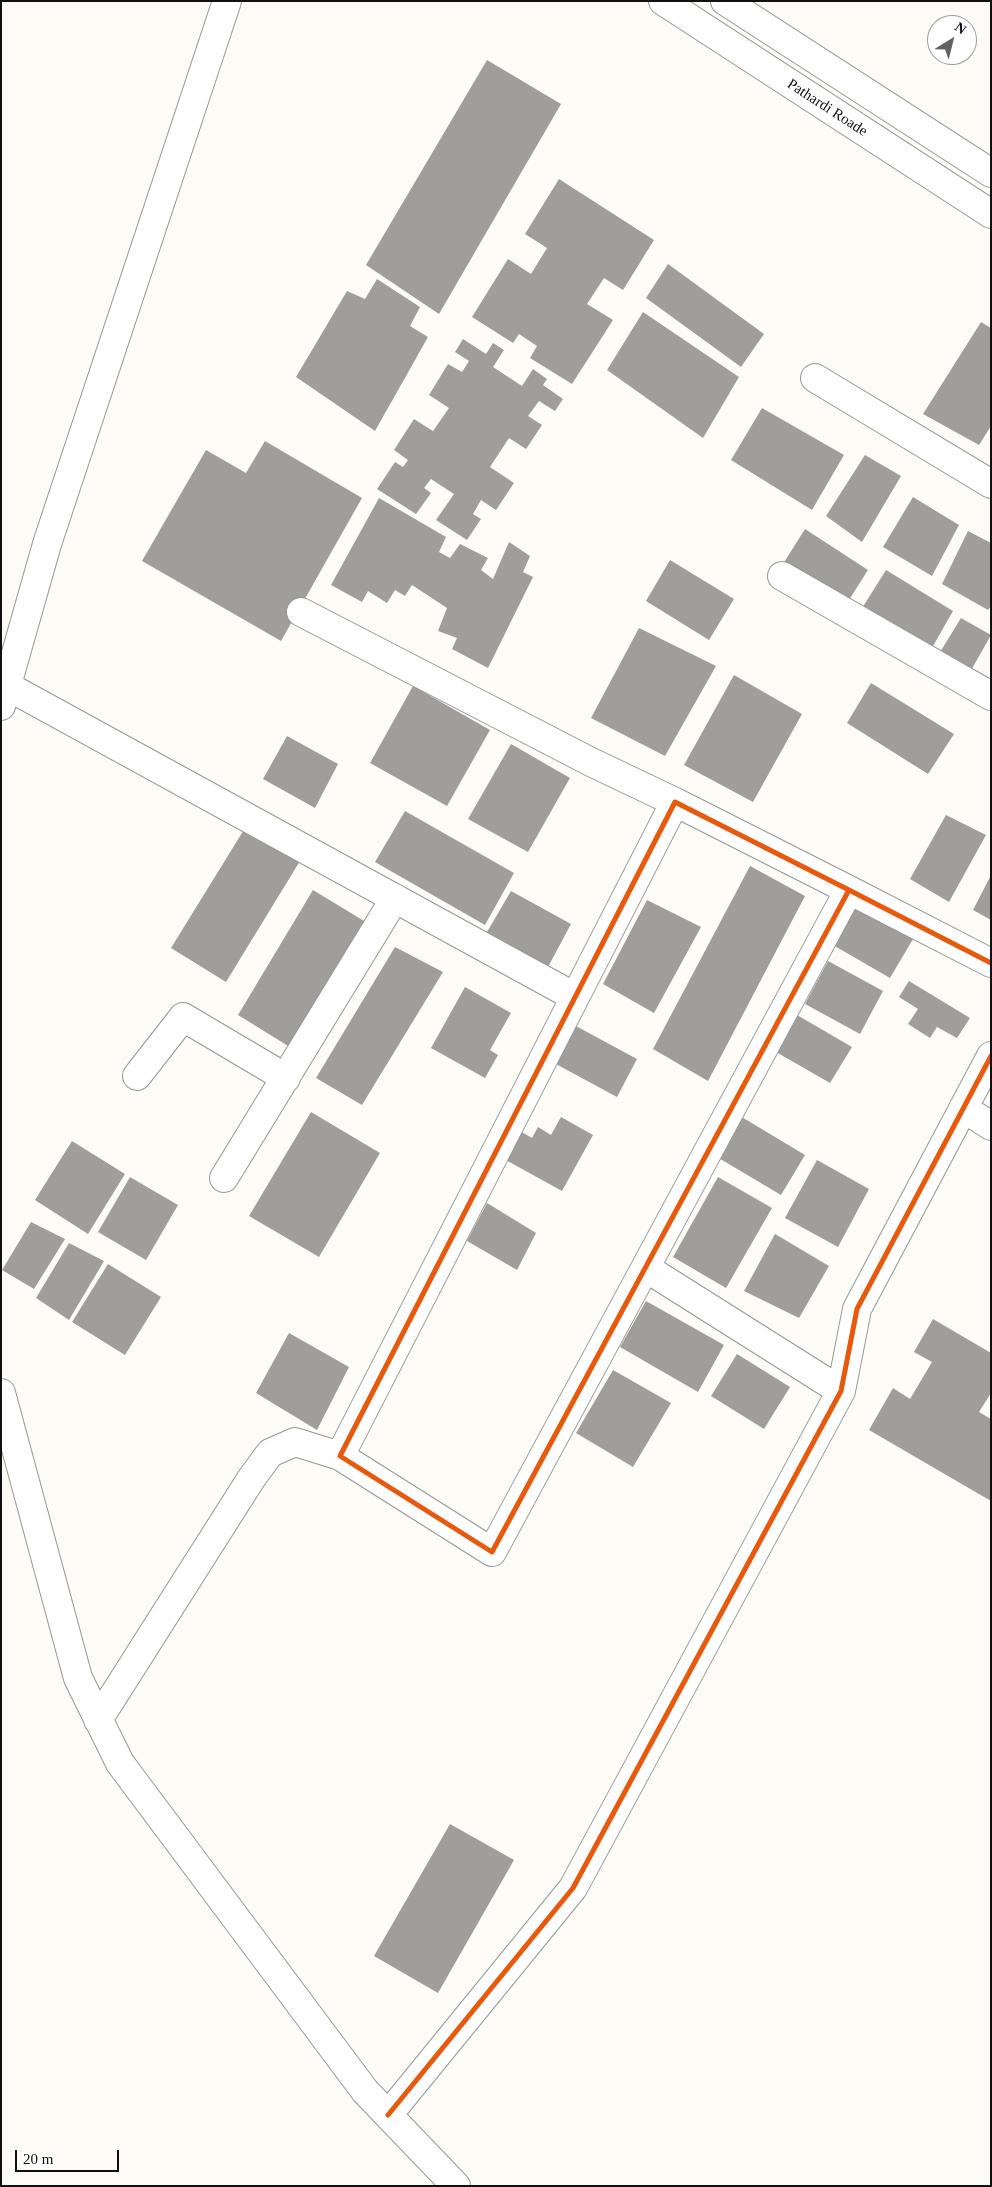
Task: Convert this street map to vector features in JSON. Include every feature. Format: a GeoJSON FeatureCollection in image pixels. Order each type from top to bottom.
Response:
{"type":"FeatureCollection","features":[{"type":"Feature","properties":{"kind":"street"},"geometry":{"type":"LineString","coordinates":[[227,1],[47,544],[4,696],[395,898],[575,997]]}},
{"type":"Feature","properties":{"kind":"street","name":"Pathardi Roade"},"geometry":{"type":"LineString","coordinates":[[663,1],[991,214]]}},
{"type":"Feature","properties":{"kind":"street"},"geometry":{"type":"LineString","coordinates":[[725,1],[991,173]]}},
{"type":"Feature","properties":{"kind":"street"},"geometry":{"type":"LineString","coordinates":[[815,378],[990,481]]}},
{"type":"Feature","properties":{"kind":"street"},"geometry":{"type":"LineString","coordinates":[[782,576],[991,696]]}},
{"type":"Feature","properties":{"kind":"street"},"geometry":{"type":"LineString","coordinates":[[301,612],[591,762],[675,802],[991,963]]}},
{"type":"Feature","properties":{"kind":"street"},"geometry":{"type":"LineString","coordinates":[[340,1456],[675,802]]}},
{"type":"Feature","properties":{"kind":"street"},"geometry":{"type":"LineString","coordinates":[[98,1720],[251,1479],[270,1453],[295,1442],[340,1456],[492,1552],[849,890]]}},
{"type":"Feature","properties":{"kind":"street"},"geometry":{"type":"LineString","coordinates":[[224,1178],[395,898]]}},
{"type":"Feature","properties":{"kind":"street"},"geometry":{"type":"LineString","coordinates":[[137,1076],[183,1017],[286,1078]]}},
{"type":"Feature","properties":{"kind":"street"},"geometry":{"type":"LineString","coordinates":[[388,2115],[573,1888],[841,1391],[857,1309],[991,1056]]}},
{"type":"Feature","properties":{"kind":"street"},"geometry":{"type":"LineString","coordinates":[[963,1108],[991,1126]]}},
{"type":"Feature","properties":{"kind":"street"},"geometry":{"type":"LineString","coordinates":[[646,1268],[841,1391]]}},
{"type":"Feature","properties":{"kind":"street"},"geometry":{"type":"LineString","coordinates":[[1,1393],[78,1678],[120,1763],[365,2091],[456,2186]]}},
{"type":"Feature","properties":{"kind":"building"},"geometry":{"type":"Polygon","coordinates":[[[487,60],[561,104],[439,314],[366,265],[487,60]]]}},
{"type":"Feature","properties":{"kind":"building"},"geometry":{"type":"Polygon","coordinates":[[[559,179],[654,240],[623,290],[604,278],[587,304],[613,320],[572,384],[530,358],[537,346],[519,334],[513,343],[472,317],[508,259],[531,274],[547,248],[525,234],[559,179]]]}},
{"type":"Feature","properties":{"kind":"building"},"geometry":{"type":"Polygon","coordinates":[[[668,264],[764,334],[741,367],[646,298],[668,264]]]}},
{"type":"Feature","properties":{"kind":"building"},"geometry":{"type":"Polygon","coordinates":[[[377,279],[420,307],[410,326],[428,337],[375,431],[296,377],[347,291],[365,299],[377,279]]]}},
{"type":"Feature","properties":{"kind":"building"},"geometry":{"type":"Polygon","coordinates":[[[643,312],[739,377],[703,438],[607,370],[643,312]]]}},
{"type":"Feature","properties":{"kind":"building"},"geometry":{"type":"Polygon","coordinates":[[[981,322],[991,328],[991,426],[979,445],[923,414],[981,322]]]}},
{"type":"Feature","properties":{"kind":"building"},"geometry":{"type":"Polygon","coordinates":[[[463,339],[486,354],[493,343],[504,350],[493,367],[522,386],[533,369],[547,379],[543,385],[563,399],[555,411],[539,401],[528,416],[542,425],[526,449],[509,438],[490,467],[514,483],[496,510],[481,500],[473,514],[481,519],[467,540],[436,520],[454,494],[431,479],[424,488],[431,493],[416,514],[377,489],[395,462],[403,467],[408,460],[394,450],[414,419],[433,431],[449,408],[429,395],[448,364],[462,372],[469,361],[455,352],[463,339]]]}},
{"type":"Feature","properties":{"kind":"building"},"geometry":{"type":"Polygon","coordinates":[[[762,408],[844,455],[812,510],[731,460],[762,408]]]}},
{"type":"Feature","properties":{"kind":"building"},"geometry":{"type":"Polygon","coordinates":[[[265,441],[362,498],[281,641],[142,561],[206,450],[246,473],[265,441]]]}},
{"type":"Feature","properties":{"kind":"building"},"geometry":{"type":"Polygon","coordinates":[[[865,455],[901,476],[862,542],[826,516],[865,455]]]}},
{"type":"Feature","properties":{"kind":"building"},"geometry":{"type":"Polygon","coordinates":[[[913,497],[959,525],[932,576],[883,547],[913,497]]]}},
{"type":"Feature","properties":{"kind":"building"},"geometry":{"type":"Polygon","coordinates":[[[379,498],[446,537],[439,552],[450,558],[460,544],[488,558],[481,570],[493,579],[509,542],[530,556],[523,572],[533,577],[488,668],[452,649],[457,638],[438,631],[447,608],[412,585],[405,596],[395,590],[387,603],[368,591],[362,602],[331,585],[379,498]]]}},
{"type":"Feature","properties":{"kind":"building"},"geometry":{"type":"Polygon","coordinates":[[[805,529],[868,570],[847,603],[783,564],[805,529]]]}},
{"type":"Feature","properties":{"kind":"building"},"geometry":{"type":"Polygon","coordinates":[[[968,531],[991,543],[991,606],[988,610],[942,584],[968,531]]]}},
{"type":"Feature","properties":{"kind":"building"},"geometry":{"type":"Polygon","coordinates":[[[670,560],[734,599],[709,640],[646,601],[670,560]]]}},
{"type":"Feature","properties":{"kind":"building"},"geometry":{"type":"Polygon","coordinates":[[[886,570],[953,611],[929,653],[859,613],[886,570]]]}},
{"type":"Feature","properties":{"kind":"building"},"geometry":{"type":"Polygon","coordinates":[[[961,618],[991,635],[969,674],[937,657],[961,618]]]}},
{"type":"Feature","properties":{"kind":"building"},"geometry":{"type":"Polygon","coordinates":[[[639,628],[716,666],[665,756],[591,718],[639,628]]]}},
{"type":"Feature","properties":{"kind":"building"},"geometry":{"type":"Polygon","coordinates":[[[734,675],[802,714],[753,802],[684,765],[734,675]]]}},
{"type":"Feature","properties":{"kind":"building"},"geometry":{"type":"Polygon","coordinates":[[[871,683],[954,734],[928,774],[847,723],[871,683]]]}},
{"type":"Feature","properties":{"kind":"building"},"geometry":{"type":"Polygon","coordinates":[[[413,686],[490,730],[447,806],[370,763],[413,686]]]}},
{"type":"Feature","properties":{"kind":"building"},"geometry":{"type":"Polygon","coordinates":[[[287,736],[338,764],[315,808],[263,779],[287,736]]]}},
{"type":"Feature","properties":{"kind":"building"},"geometry":{"type":"Polygon","coordinates":[[[511,744],[570,778],[528,852],[468,819],[511,744]]]}},
{"type":"Feature","properties":{"kind":"building"},"geometry":{"type":"Polygon","coordinates":[[[405,811],[514,873],[485,925],[375,862],[405,811]]]}},
{"type":"Feature","properties":{"kind":"building"},"geometry":{"type":"Polygon","coordinates":[[[946,815],[986,835],[949,902],[910,879],[946,815]]]}},
{"type":"Feature","properties":{"kind":"building"},"geometry":{"type":"Polygon","coordinates":[[[245,828],[300,861],[226,982],[171,948],[245,828]]]}},
{"type":"Feature","properties":{"kind":"building"},"geometry":{"type":"Polygon","coordinates":[[[750,866],[805,896],[708,1081],[653,1049],[750,866]]]}},
{"type":"Feature","properties":{"kind":"building"},"geometry":{"type":"Polygon","coordinates":[[[991,875],[991,920],[973,910],[991,875]]]}},
{"type":"Feature","properties":{"kind":"building"},"geometry":{"type":"Polygon","coordinates":[[[313,890],[369,924],[293,1049],[238,1015],[313,890]]]}},
{"type":"Feature","properties":{"kind":"building"},"geometry":{"type":"Polygon","coordinates":[[[511,891],[571,924],[548,967],[487,932],[511,891]]]}},
{"type":"Feature","properties":{"kind":"building"},"geometry":{"type":"Polygon","coordinates":[[[647,900],[701,927],[654,1013],[603,984],[647,900]]]}},
{"type":"Feature","properties":{"kind":"building"},"geometry":{"type":"Polygon","coordinates":[[[854,907],[913,939],[890,978],[833,945],[854,907]]]}},
{"type":"Feature","properties":{"kind":"building"},"geometry":{"type":"Polygon","coordinates":[[[395,947],[443,972],[362,1105],[316,1078],[395,947]]]}},
{"type":"Feature","properties":{"kind":"building"},"geometry":{"type":"Polygon","coordinates":[[[828,961],[883,991],[860,1034],[805,1004],[828,961]]]}},
{"type":"Feature","properties":{"kind":"building"},"geometry":{"type":"Polygon","coordinates":[[[909,981],[970,1018],[957,1038],[937,1027],[930,1038],[908,1024],[918,1009],[899,997],[909,981]]]}},
{"type":"Feature","properties":{"kind":"building"},"geometry":{"type":"Polygon","coordinates":[[[465,987],[511,1013],[490,1050],[498,1055],[485,1078],[431,1048],[465,987]]]}},
{"type":"Feature","properties":{"kind":"building"},"geometry":{"type":"Polygon","coordinates":[[[797,1015],[852,1047],[830,1083],[776,1052],[797,1015]]]}},
{"type":"Feature","properties":{"kind":"building"},"geometry":{"type":"Polygon","coordinates":[[[574,1025],[637,1059],[617,1097],[554,1063],[574,1025]]]}},
{"type":"Feature","properties":{"kind":"building"},"geometry":{"type":"Polygon","coordinates":[[[311,1112],[380,1153],[319,1257],[249,1216],[311,1112]]]}},
{"type":"Feature","properties":{"kind":"building"},"geometry":{"type":"Polygon","coordinates":[[[740,1116],[805,1155],[781,1195],[717,1157],[740,1116]]]}},
{"type":"Feature","properties":{"kind":"building"},"geometry":{"type":"Polygon","coordinates":[[[561,1117],[593,1135],[562,1191],[504,1159],[520,1131],[532,1138],[538,1127],[551,1135],[561,1117]]]}},
{"type":"Feature","properties":{"kind":"building"},"geometry":{"type":"Polygon","coordinates":[[[72,1141],[125,1174],[88,1234],[35,1200],[72,1141]]]}},
{"type":"Feature","properties":{"kind":"building"},"geometry":{"type":"Polygon","coordinates":[[[817,1160],[869,1189],[838,1247],[785,1218],[817,1160]]]}},
{"type":"Feature","properties":{"kind":"building"},"geometry":{"type":"Polygon","coordinates":[[[130,1177],[178,1205],[146,1260],[98,1232],[130,1177]]]}},
{"type":"Feature","properties":{"kind":"building"},"geometry":{"type":"Polygon","coordinates":[[[718,1177],[772,1208],[726,1288],[673,1257],[718,1177]]]}},
{"type":"Feature","properties":{"kind":"building"},"geometry":{"type":"Polygon","coordinates":[[[487,1203],[536,1233],[517,1270],[467,1241],[487,1203]]]}},
{"type":"Feature","properties":{"kind":"building"},"geometry":{"type":"Polygon","coordinates":[[[31,1222],[65,1239],[34,1289],[2,1270],[31,1222]]]}},
{"type":"Feature","properties":{"kind":"building"},"geometry":{"type":"Polygon","coordinates":[[[775,1234],[829,1266],[799,1318],[744,1291],[775,1234]]]}},
{"type":"Feature","properties":{"kind":"building"},"geometry":{"type":"Polygon","coordinates":[[[69,1243],[104,1261],[69,1320],[36,1298],[69,1243]]]}},
{"type":"Feature","properties":{"kind":"building"},"geometry":{"type":"Polygon","coordinates":[[[108,1264],[161,1297],[125,1355],[72,1322],[108,1264]]]}},
{"type":"Feature","properties":{"kind":"building"},"geometry":{"type":"Polygon","coordinates":[[[646,1301],[724,1345],[698,1392],[620,1347],[646,1301]]]}},
{"type":"Feature","properties":{"kind":"building"},"geometry":{"type":"Polygon","coordinates":[[[933,1319],[991,1353],[991,1393],[979,1412],[991,1419],[991,1501],[869,1430],[893,1388],[910,1399],[932,1362],[914,1352],[933,1319]]]}},
{"type":"Feature","properties":{"kind":"building"},"geometry":{"type":"Polygon","coordinates":[[[289,1333],[349,1367],[317,1430],[256,1393],[289,1333]]]}},
{"type":"Feature","properties":{"kind":"building"},"geometry":{"type":"Polygon","coordinates":[[[737,1354],[790,1387],[764,1429],[711,1396],[737,1354]]]}},
{"type":"Feature","properties":{"kind":"building"},"geometry":{"type":"Polygon","coordinates":[[[613,1370],[671,1403],[633,1467],[576,1433],[613,1370]]]}},
{"type":"Feature","properties":{"kind":"building"},"geometry":{"type":"Polygon","coordinates":[[[450,1824],[514,1860],[438,1993],[374,1956],[450,1824]]]}},
{"type":"Feature","properties":{"kind":"cycle path"},"geometry":{"type":"LineString","coordinates":[[849,890],[492,1552],[340,1456],[675,802],[849,890],[991,963]]}},
{"type":"Feature","properties":{"kind":"cycle path"},"geometry":{"type":"LineString","coordinates":[[388,2115],[573,1888],[841,1391],[857,1309],[991,1056]]}}]}
